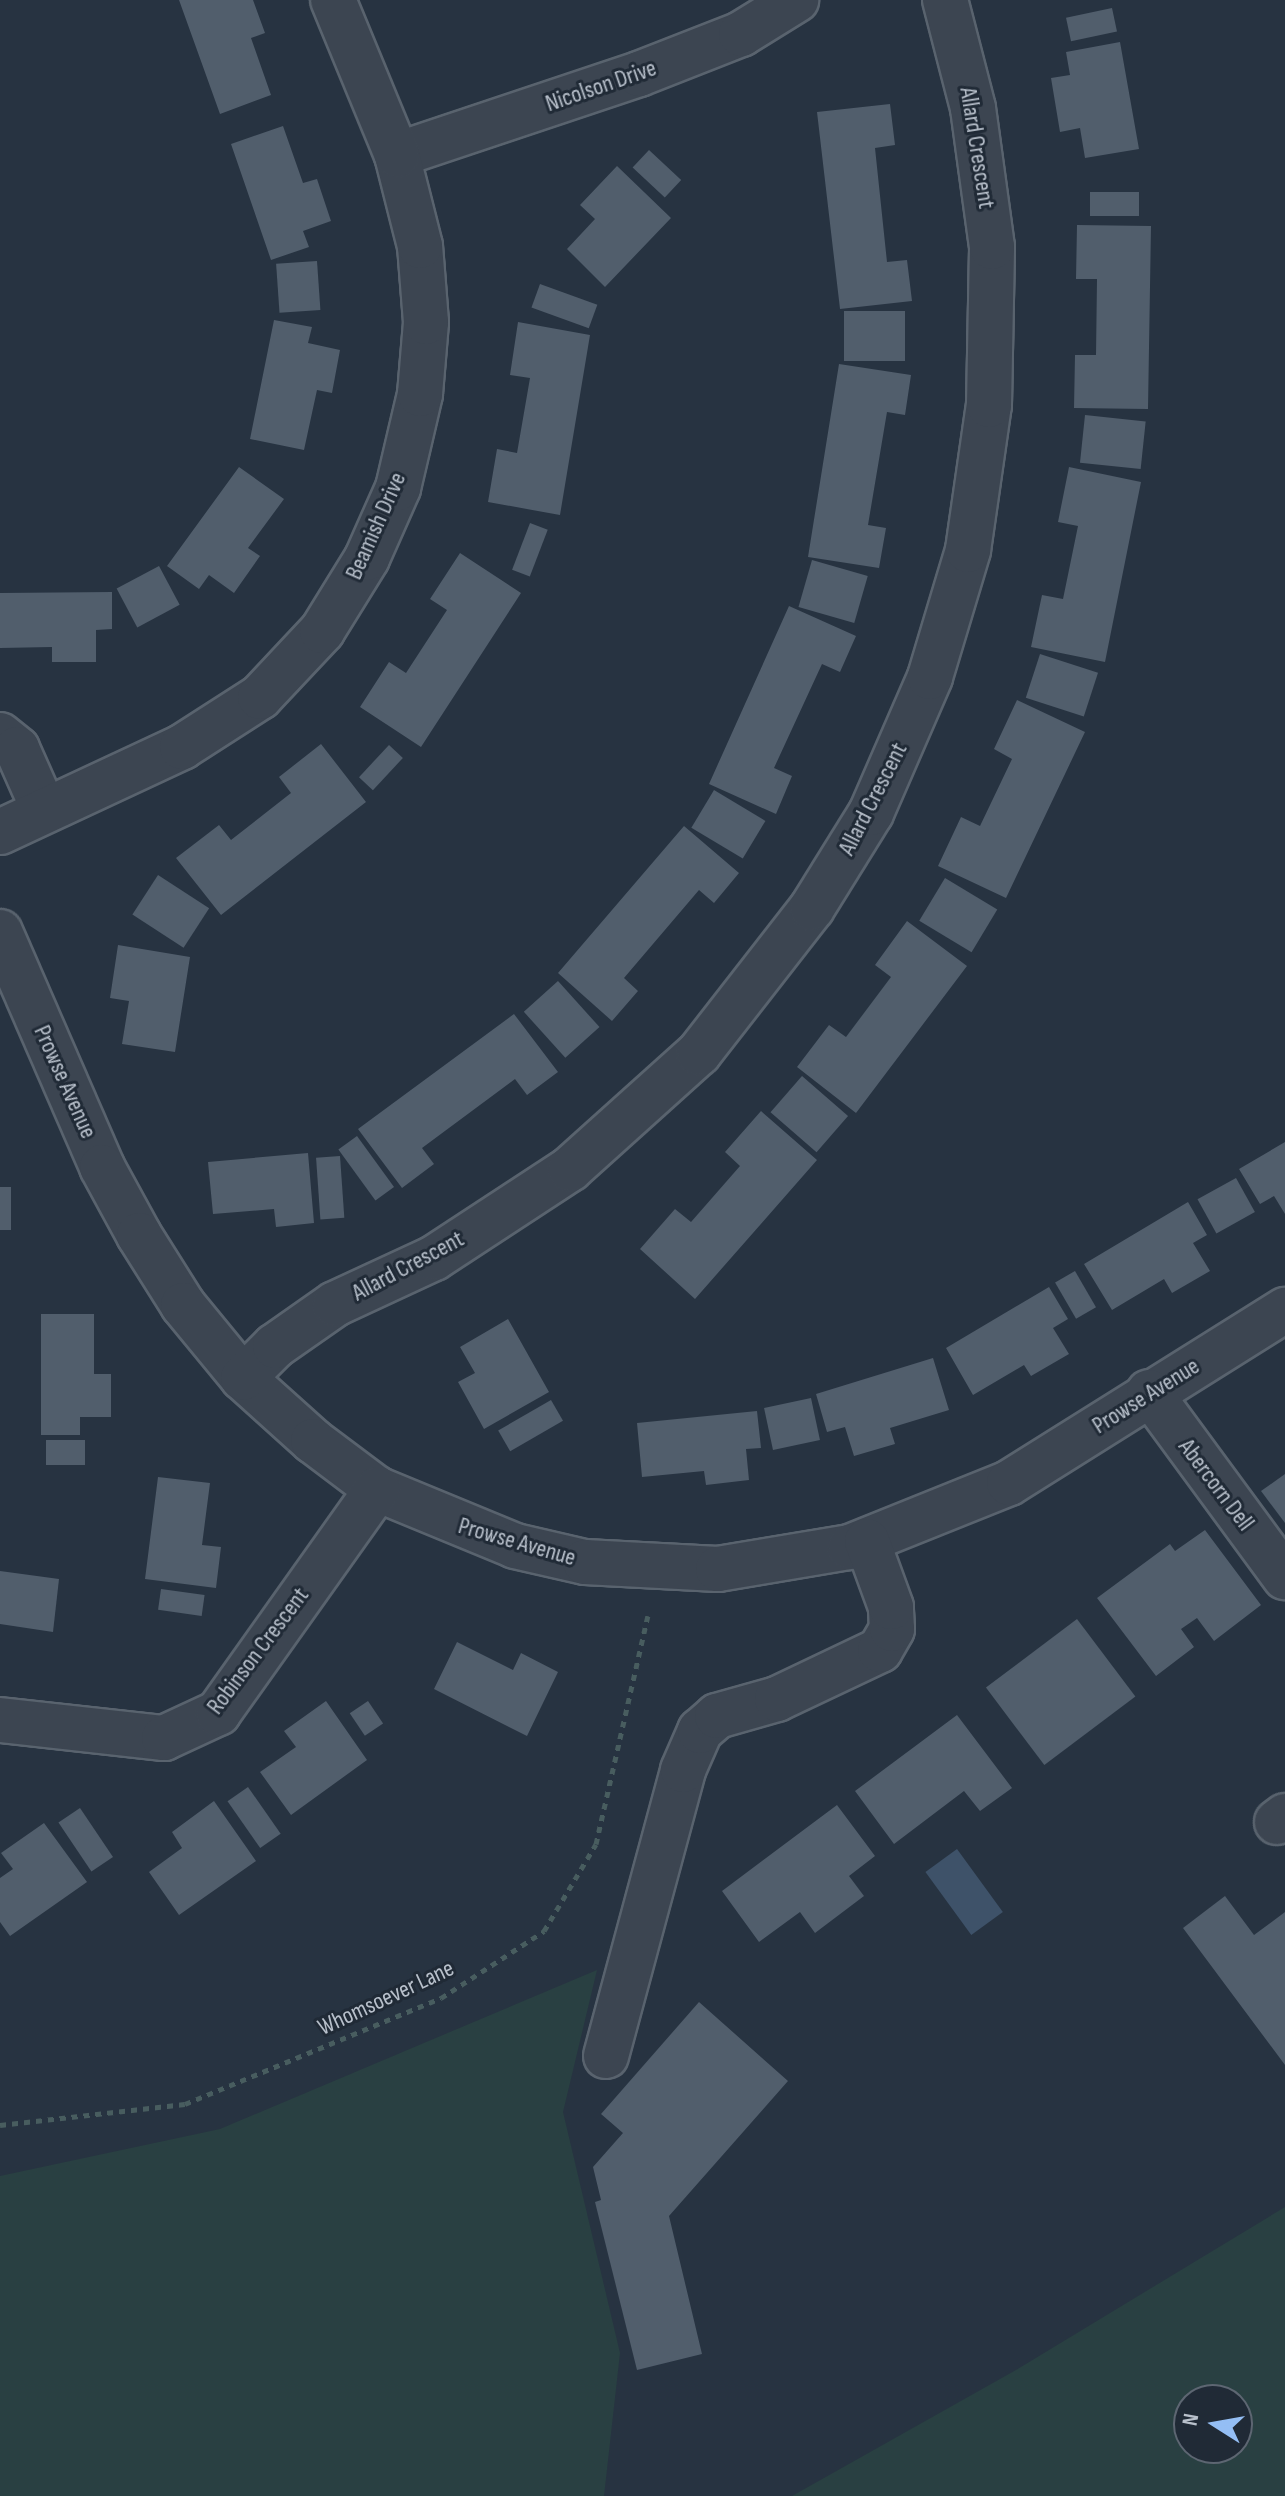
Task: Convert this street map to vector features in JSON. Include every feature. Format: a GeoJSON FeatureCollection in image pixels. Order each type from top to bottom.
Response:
{"type":"FeatureCollection","features":[{"type":"Feature","properties":{"kind":"street","name":"Beamish Drive"},"geometry":{"type":"LineString","coordinates":[[0,832],[182,747],[260,697],[322,631],[367,558],[398,488],[420,394],[426,322],[420,246],[397,155],[333,0]]}},
{"type":"Feature","properties":{"kind":"street","name":"Nicolson Drive"},"geometry":{"type":"LineString","coordinates":[[397,155],[654,68],[741,34],[796,0]]}},
{"type":"Feature","properties":{"kind":"street","name":"Allard Crescent"},"geometry":{"type":"LineString","coordinates":[[243,1378],[313,1318],[434,1258],[570,1169],[699,1053],[812,908],[871,813],[930,677],[968,550],[989,405],[992,247],[973,108],[945,0]]}},
{"type":"Feature","properties":{"kind":"street"},"geometry":{"type":"LineString","coordinates":[[0,735],[17,749],[44,810]]}},
{"type":"Feature","properties":{"kind":"street","name":"Prowse Avenue"},"geometry":{"type":"LineString","coordinates":[[0,932],[102,1167],[139,1235],[183,1305],[243,1378],[313,1441],[377,1489],[515,1546],[585,1562],[658,1568],[734,1567],[867,1541],[1009,1483],[1149,1392],[1285,1310]]}},
{"type":"Feature","properties":{"kind":"street","name":"Abercorn Dell"},"geometry":{"type":"LineString","coordinates":[[1149,1392],[1285,1577]]}},
{"type":"Feature","properties":{"kind":"street","name":"Robinson Crescent"},"geometry":{"type":"LineString","coordinates":[[0,1720],[164,1738],[218,1713],[377,1489]]}},
{"type":"Feature","properties":{"kind":"street"},"geometry":{"type":"LineString","coordinates":[[606,2056],[683,1770],[700,1731],[717,1716],[777,1699],[880,1650],[892,1629],[891,1607],[867,1541]]}},
{"type":"Feature","properties":{"kind":"path","name":"Whomsoever Lane"},"geometry":{"type":"LineString","coordinates":[[0,2125],[185,2104],[441,1998],[544,1931],[596,1844],[658,1568]]}},
{"type":"Feature","properties":{"kind":"green space"},"geometry":{"type":"Polygon","coordinates":[[[597,1970],[563,2112],[620,2353],[604,2496],[0,2496],[0,2176],[220,2129],[597,1970]]]}},
{"type":"Feature","properties":{"kind":"green space"},"geometry":{"type":"Polygon","coordinates":[[[1285,2207],[1285,2496],[792,2496],[1016,2370],[1285,2207]]]}},
{"type":"Feature","properties":{"kind":"water"},"geometry":{"type":"Polygon","coordinates":[[[957,1849],[1003,1912],[971,1935],[925,1872],[957,1849]]]}},
{"type":"Feature","properties":{"kind":"building"},"geometry":{"type":"Polygon","coordinates":[[[179,0],[253,0],[265,33],[251,38],[271,95],[220,114],[179,0]]]}},
{"type":"Feature","properties":{"kind":"building"},"geometry":{"type":"Polygon","coordinates":[[[1112,8],[1117,31],[1071,41],[1066,18],[1112,8]]]}},
{"type":"Feature","properties":{"kind":"building"},"geometry":{"type":"Polygon","coordinates":[[[1120,42],[1139,149],[1085,158],[1080,128],[1060,132],[1051,78],[1070,75],[1066,52],[1120,42]]]}},
{"type":"Feature","properties":{"kind":"building"},"geometry":{"type":"Polygon","coordinates":[[[890,104],[895,145],[875,148],[887,262],[907,260],[912,301],[840,309],[817,112],[890,104]]]}},
{"type":"Feature","properties":{"kind":"building"},"geometry":{"type":"Polygon","coordinates":[[[283,126],[303,183],[317,179],[331,221],[303,231],[309,247],[271,260],[231,144],[283,126]]]}},
{"type":"Feature","properties":{"kind":"building"},"geometry":{"type":"Polygon","coordinates":[[[649,150],[681,180],[665,198],[633,168],[649,150]]]}},
{"type":"Feature","properties":{"kind":"building"},"geometry":{"type":"Polygon","coordinates":[[[617,166],[671,218],[605,287],[567,249],[595,219],[580,205],[617,166]]]}},
{"type":"Feature","properties":{"kind":"building"},"geometry":{"type":"Polygon","coordinates":[[[1090,192],[1139,192],[1139,216],[1090,216],[1090,192]]]}},
{"type":"Feature","properties":{"kind":"building"},"geometry":{"type":"Polygon","coordinates":[[[1077,225],[1151,226],[1148,409],[1074,408],[1075,355],[1096,355],[1097,279],[1076,279],[1077,225]]]}},
{"type":"Feature","properties":{"kind":"building"},"geometry":{"type":"Polygon","coordinates":[[[317,261],[320,310],[280,313],[276,264],[317,261]]]}},
{"type":"Feature","properties":{"kind":"building"},"geometry":{"type":"Polygon","coordinates":[[[540,284],[597,305],[589,328],[531,307],[540,284]]]}},
{"type":"Feature","properties":{"kind":"building"},"geometry":{"type":"Polygon","coordinates":[[[844,311],[905,311],[905,361],[844,361],[844,311]]]}},
{"type":"Feature","properties":{"kind":"building"},"geometry":{"type":"Polygon","coordinates":[[[274,320],[312,327],[308,343],[340,350],[332,393],[317,390],[304,450],[250,439],[274,320]]]}},
{"type":"Feature","properties":{"kind":"building"},"geometry":{"type":"Polygon","coordinates":[[[518,322],[590,335],[560,515],[488,502],[497,449],[517,453],[530,378],[510,375],[518,322]]]}},
{"type":"Feature","properties":{"kind":"building"},"geometry":{"type":"Polygon","coordinates":[[[839,364],[911,375],[905,415],[887,412],[868,525],[886,528],[879,568],[808,557],[839,364]]]}},
{"type":"Feature","properties":{"kind":"building"},"geometry":{"type":"Polygon","coordinates":[[[1085,415],[1146,421],[1141,469],[1080,463],[1085,415]]]}},
{"type":"Feature","properties":{"kind":"building"},"geometry":{"type":"Polygon","coordinates":[[[239,467],[284,499],[248,548],[260,556],[234,593],[209,575],[199,589],[167,566],[239,467]]]}},
{"type":"Feature","properties":{"kind":"building"},"geometry":{"type":"Polygon","coordinates":[[[1069,467],[1141,482],[1105,662],[1031,647],[1042,595],[1063,599],[1078,526],[1058,522],[1069,467]]]}},
{"type":"Feature","properties":{"kind":"building"},"geometry":{"type":"Polygon","coordinates":[[[530,523],[548,530],[530,576],[512,570],[530,523]]]}},
{"type":"Feature","properties":{"kind":"building"},"geometry":{"type":"Polygon","coordinates":[[[460,553],[521,593],[421,747],[360,707],[389,662],[406,673],[447,610],[430,599],[460,553]]]}},
{"type":"Feature","properties":{"kind":"building"},"geometry":{"type":"Polygon","coordinates":[[[812,560],[868,576],[854,623],[798,607],[812,560]]]}},
{"type":"Feature","properties":{"kind":"building"},"geometry":{"type":"Polygon","coordinates":[[[159,566],[180,605],[137,627],[117,589],[159,566]]]}},
{"type":"Feature","properties":{"kind":"building"},"geometry":{"type":"Polygon","coordinates":[[[112,592],[112,629],[96,630],[96,662],[52,662],[52,647],[0,648],[0,593],[112,592]]]}},
{"type":"Feature","properties":{"kind":"building"},"geometry":{"type":"Polygon","coordinates":[[[789,606],[856,636],[840,672],[822,664],[774,768],[792,776],[776,814],[709,784],[789,606]]]}},
{"type":"Feature","properties":{"kind":"building"},"geometry":{"type":"Polygon","coordinates":[[[1040,654],[1098,673],[1084,717],[1026,698],[1040,654]]]}},
{"type":"Feature","properties":{"kind":"building"},"geometry":{"type":"Polygon","coordinates":[[[1017,700],[1085,732],[1006,898],[938,866],[961,817],[980,826],[1012,759],[994,749],[1017,700]]]}},
{"type":"Feature","properties":{"kind":"building"},"geometry":{"type":"Polygon","coordinates":[[[321,744],[366,802],[221,915],[176,858],[219,825],[231,840],[291,793],[279,777],[321,744]]]}},
{"type":"Feature","properties":{"kind":"building"},"geometry":{"type":"Polygon","coordinates":[[[389,745],[403,758],[373,790],[359,777],[389,745]]]}},
{"type":"Feature","properties":{"kind":"building"},"geometry":{"type":"Polygon","coordinates":[[[714,790],[765,821],[743,859],[691,828],[714,790]]]}},
{"type":"Feature","properties":{"kind":"building"},"geometry":{"type":"Polygon","coordinates":[[[684,826],[739,873],[714,903],[699,890],[624,978],[638,991],[612,1021],[558,973],[684,826]]]}},
{"type":"Feature","properties":{"kind":"building"},"geometry":{"type":"Polygon","coordinates":[[[158,875],[209,908],[184,948],[132,914],[158,875]]]}},
{"type":"Feature","properties":{"kind":"building"},"geometry":{"type":"Polygon","coordinates":[[[945,878],[997,909],[972,952],[919,921],[945,878]]]}},
{"type":"Feature","properties":{"kind":"building"},"geometry":{"type":"Polygon","coordinates":[[[907,921],[967,966],[856,1113],[797,1067],[829,1025],[846,1037],[891,977],[875,965],[907,921]]]}},
{"type":"Feature","properties":{"kind":"building"},"geometry":{"type":"Polygon","coordinates":[[[118,945],[190,957],[175,1052],[122,1044],[129,1001],[110,998],[118,945]]]}},
{"type":"Feature","properties":{"kind":"building"},"geometry":{"type":"Polygon","coordinates":[[[558,981],[599,1027],[565,1058],[524,1012],[558,981]]]}},
{"type":"Feature","properties":{"kind":"building"},"geometry":{"type":"Polygon","coordinates":[[[514,1014],[558,1072],[527,1095],[515,1079],[422,1148],[434,1164],[402,1188],[358,1129],[514,1014]]]}},
{"type":"Feature","properties":{"kind":"building"},"geometry":{"type":"Polygon","coordinates":[[[802,1076],[848,1116],[817,1152],[771,1112],[802,1076]]]}},
{"type":"Feature","properties":{"kind":"building"},"geometry":{"type":"Polygon","coordinates":[[[761,1111],[817,1160],[695,1299],[640,1249],[675,1209],[691,1222],[740,1166],[725,1152],[761,1111]]]}},
{"type":"Feature","properties":{"kind":"building"},"geometry":{"type":"Polygon","coordinates":[[[357,1136],[394,1187],[375,1200],[338,1150],[357,1136]]]}},
{"type":"Feature","properties":{"kind":"building"},"geometry":{"type":"Polygon","coordinates":[[[1285,1142],[1285,1214],[1274,1196],[1260,1204],[1239,1169],[1285,1142]]]}},
{"type":"Feature","properties":{"kind":"building"},"geometry":{"type":"Polygon","coordinates":[[[308,1153],[314,1223],[276,1227],[274,1209],[213,1214],[208,1162],[308,1153]]]}},
{"type":"Feature","properties":{"kind":"building"},"geometry":{"type":"Polygon","coordinates":[[[340,1156],[344,1218],[320,1220],[316,1158],[340,1156]]]}},
{"type":"Feature","properties":{"kind":"building"},"geometry":{"type":"Polygon","coordinates":[[[1236,1178],[1255,1212],[1216,1233],[1198,1199],[1236,1178]]]}},
{"type":"Feature","properties":{"kind":"building"},"geometry":{"type":"Polygon","coordinates":[[[0,1187],[11,1187],[11,1230],[0,1230],[0,1187]]]}},
{"type":"Feature","properties":{"kind":"building"},"geometry":{"type":"Polygon","coordinates":[[[1188,1202],[1207,1235],[1193,1243],[1210,1271],[1172,1293],[1164,1279],[1112,1310],[1084,1264],[1188,1202]]]}},
{"type":"Feature","properties":{"kind":"building"},"geometry":{"type":"Polygon","coordinates":[[[1075,1271],[1096,1307],[1076,1319],[1055,1282],[1075,1271]]]}},
{"type":"Feature","properties":{"kind":"building"},"geometry":{"type":"Polygon","coordinates":[[[1049,1287],[1068,1319],[1053,1328],[1069,1354],[1031,1376],[1024,1365],[973,1395],[946,1348],[1049,1287]]]}},
{"type":"Feature","properties":{"kind":"building"},"geometry":{"type":"Polygon","coordinates":[[[41,1314],[94,1314],[94,1374],[111,1374],[111,1417],[80,1417],[80,1435],[41,1435],[41,1314]]]}},
{"type":"Feature","properties":{"kind":"building"},"geometry":{"type":"Polygon","coordinates":[[[508,1319],[549,1392],[484,1429],[458,1382],[475,1373],[460,1347],[508,1319]]]}},
{"type":"Feature","properties":{"kind":"building"},"geometry":{"type":"Polygon","coordinates":[[[933,1358],[949,1410],[890,1428],[895,1444],[854,1456],[845,1427],[827,1432],[816,1394],[933,1358]]]}},
{"type":"Feature","properties":{"kind":"building"},"geometry":{"type":"Polygon","coordinates":[[[811,1398],[820,1440],[773,1450],[764,1408],[811,1398]]]}},
{"type":"Feature","properties":{"kind":"building"},"geometry":{"type":"Polygon","coordinates":[[[551,1400],[563,1421],[510,1451],[498,1430],[551,1400]]]}},
{"type":"Feature","properties":{"kind":"building"},"geometry":{"type":"Polygon","coordinates":[[[757,1411],[761,1448],[746,1449],[749,1480],[706,1485],[704,1471],[642,1477],[637,1423],[757,1411]]]}},
{"type":"Feature","properties":{"kind":"building"},"geometry":{"type":"Polygon","coordinates":[[[46,1440],[85,1440],[85,1465],[46,1465],[46,1440]]]}},
{"type":"Feature","properties":{"kind":"building"},"geometry":{"type":"Polygon","coordinates":[[[1285,1474],[1285,1523],[1261,1491],[1285,1474]]]}},
{"type":"Feature","properties":{"kind":"building"},"geometry":{"type":"Polygon","coordinates":[[[158,1477],[210,1483],[202,1545],[221,1547],[216,1588],[145,1579],[158,1477]]]}},
{"type":"Feature","properties":{"kind":"building"},"geometry":{"type":"Polygon","coordinates":[[[1205,1530],[1261,1605],[1214,1641],[1197,1618],[1181,1629],[1194,1647],[1156,1676],[1097,1598],[1170,1544],[1175,1551],[1205,1530]]]}},
{"type":"Feature","properties":{"kind":"building"},"geometry":{"type":"Polygon","coordinates":[[[0,1571],[59,1579],[53,1632],[0,1624],[0,1571]]]}},
{"type":"Feature","properties":{"kind":"building"},"geometry":{"type":"Polygon","coordinates":[[[161,1589],[205,1595],[202,1616],[158,1610],[161,1589]]]}},
{"type":"Feature","properties":{"kind":"building"},"geometry":{"type":"Polygon","coordinates":[[[1077,1619],[1135,1696],[1044,1765],[986,1688],[1077,1619]]]}},
{"type":"Feature","properties":{"kind":"building"},"geometry":{"type":"Polygon","coordinates":[[[457,1642],[513,1670],[521,1653],[558,1672],[527,1736],[434,1689],[457,1642]]]}},
{"type":"Feature","properties":{"kind":"building"},"geometry":{"type":"Polygon","coordinates":[[[326,1701],[367,1760],[291,1815],[260,1772],[296,1747],[284,1731],[326,1701]]]}},
{"type":"Feature","properties":{"kind":"building"},"geometry":{"type":"Polygon","coordinates":[[[368,1701],[383,1723],[365,1736],[350,1713],[368,1701]]]}},
{"type":"Feature","properties":{"kind":"building"},"geometry":{"type":"Polygon","coordinates":[[[957,1715],[1012,1788],[980,1811],[964,1791],[894,1844],[855,1791],[957,1715]]]}},
{"type":"Feature","properties":{"kind":"building"},"geometry":{"type":"Polygon","coordinates":[[[248,1787],[281,1834],[260,1848],[228,1801],[248,1787]]]}},
{"type":"Feature","properties":{"kind":"building"},"geometry":{"type":"Polygon","coordinates":[[[214,1801],[256,1861],[179,1915],[149,1872],[182,1848],[172,1832],[214,1801]]]}},
{"type":"Feature","properties":{"kind":"building"},"geometry":{"type":"Polygon","coordinates":[[[837,1805],[875,1856],[849,1876],[864,1896],[815,1933],[800,1912],[759,1942],[722,1891],[837,1805]]]}},
{"type":"Feature","properties":{"kind":"building"},"geometry":{"type":"Polygon","coordinates":[[[80,1808],[113,1857],[91,1871],[58,1823],[80,1808]]]}},
{"type":"Feature","properties":{"kind":"building"},"geometry":{"type":"Polygon","coordinates":[[[44,1823],[87,1882],[10,1936],[0,1922],[0,1878],[13,1869],[1,1853],[44,1823]]]}},
{"type":"Feature","properties":{"kind":"building"},"geometry":{"type":"Polygon","coordinates":[[[1225,1896],[1254,1935],[1285,1912],[1285,2065],[1183,1928],[1225,1896]]]}},
{"type":"Feature","properties":{"kind":"building"},"geometry":{"type":"Polygon","coordinates":[[[699,2002],[788,2081],[669,2216],[702,2354],[637,2370],[595,2202],[601,2200],[593,2167],[623,2133],[601,2114],[699,2002]]]}}]}
